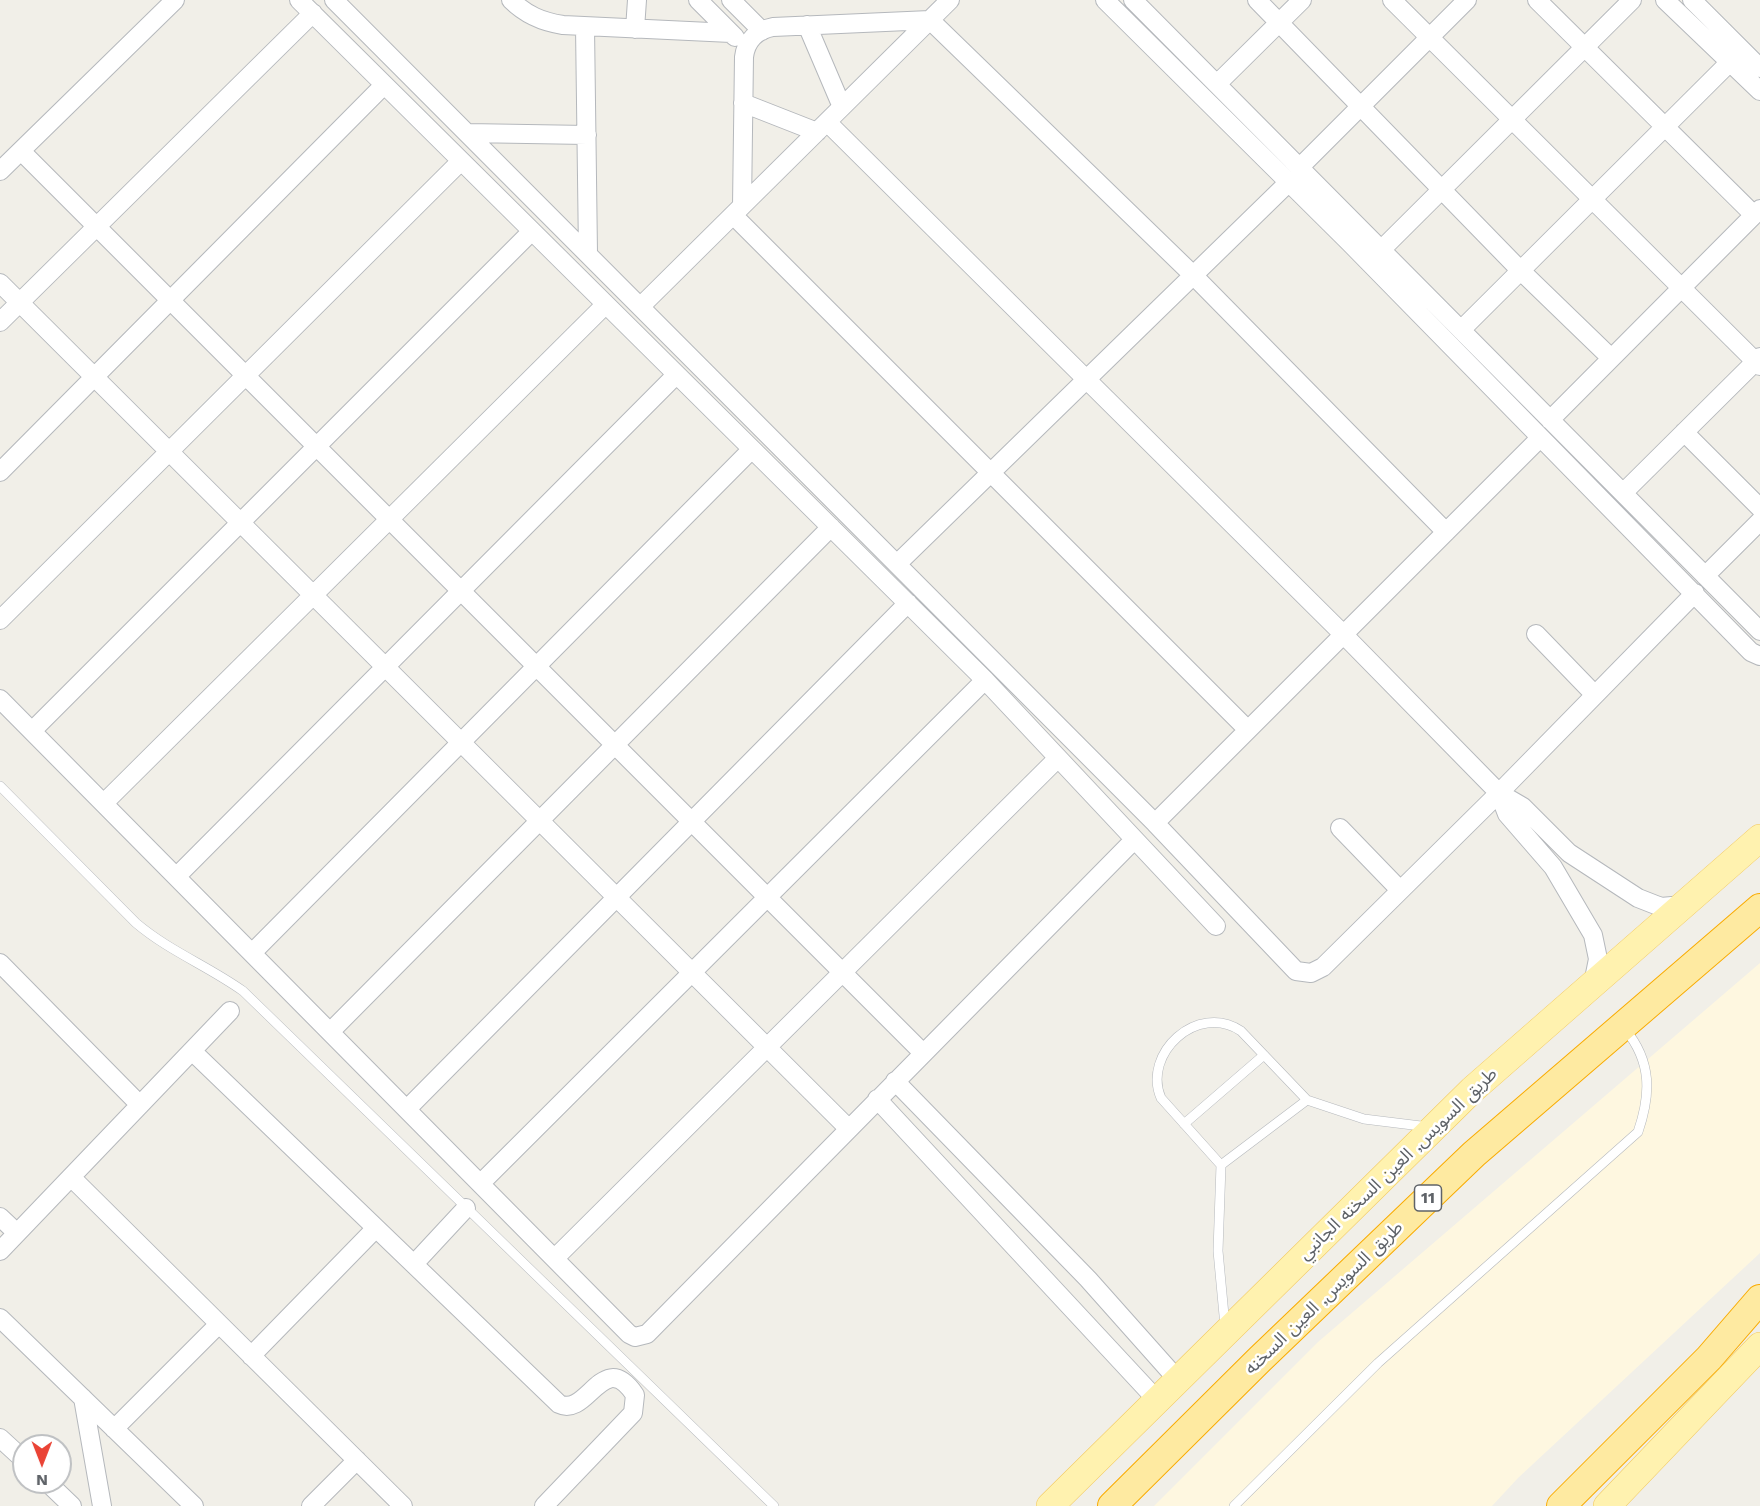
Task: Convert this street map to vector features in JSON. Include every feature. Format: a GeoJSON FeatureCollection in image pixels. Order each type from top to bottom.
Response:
{"type":"FeatureCollection","features":[{"type":"Feature","properties":{"kind":"highway","name":"طريق السويس, العين السخنه"},"geometry":{"type":"LineString","coordinates":[[1112,1506],[1259,1360],[1474,1154],[1760,908]]}},
{"type":"Feature","properties":{"kind":"highway"},"geometry":{"type":"LineString","coordinates":[[1562,1506],[1709,1358],[1760,1299]]}},
{"type":"Feature","properties":{"kind":"main road","name":"طريق السويس, العين السخنه الجانبي"},"geometry":{"type":"LineString","coordinates":[[1050,1506],[1434,1127],[1512,1054],[1760,838]]}},
{"type":"Feature","properties":{"kind":"main road"},"geometry":{"type":"LineString","coordinates":[[1608,1506],[1760,1346]]}},
{"type":"Feature","properties":{"kind":"street"},"geometry":{"type":"LineString","coordinates":[[0,171],[175,0]]}},
{"type":"Feature","properties":{"kind":"street"},"geometry":{"type":"LineString","coordinates":[[300,0],[985,680],[1216,926]]}},
{"type":"Feature","properties":{"kind":"street"},"geometry":{"type":"LineString","coordinates":[[334,0],[1155,823],[1301,973],[1311,973],[1323,967],[1399,889],[1499,793],[1695,593]]}},
{"type":"Feature","properties":{"kind":"street"},"geometry":{"type":"LineString","coordinates":[[511,0],[523,12],[552,24],[731,33]]}},
{"type":"Feature","properties":{"kind":"street"},"geometry":{"type":"LineString","coordinates":[[635,28],[637,0]]}},
{"type":"Feature","properties":{"kind":"street"},"geometry":{"type":"LineString","coordinates":[[698,0],[745,46]]}},
{"type":"Feature","properties":{"kind":"street"},"geometry":{"type":"LineString","coordinates":[[731,0],[762,31]]}},
{"type":"Feature","properties":{"kind":"street"},"geometry":{"type":"LineString","coordinates":[[641,306],[950,0]]}},
{"type":"Feature","properties":{"kind":"street"},"geometry":{"type":"LineString","coordinates":[[1105,0],[1289,182],[1752,652],[1760,656]]}},
{"type":"Feature","properties":{"kind":"street"},"geometry":{"type":"LineString","coordinates":[[1134,0],[1760,631]]}},
{"type":"Feature","properties":{"kind":"street"},"geometry":{"type":"LineString","coordinates":[[1257,0],[1520,270],[1611,358]]}},
{"type":"Feature","properties":{"kind":"street"},"geometry":{"type":"LineString","coordinates":[[1217,84],[1302,0]]}},
{"type":"Feature","properties":{"kind":"street"},"geometry":{"type":"LineString","coordinates":[[1392,0],[1681,288],[1758,361],[1623,493]]}},
{"type":"Feature","properties":{"kind":"street"},"geometry":{"type":"LineString","coordinates":[[1300,167],[1467,0]]}},
{"type":"Feature","properties":{"kind":"street"},"geometry":{"type":"LineString","coordinates":[[1537,0],[1664,125],[1757,212],[1550,420]]}},
{"type":"Feature","properties":{"kind":"street"},"geometry":{"type":"LineString","coordinates":[[1381,250],[1632,0]]}},
{"type":"Feature","properties":{"kind":"street"},"geometry":{"type":"LineString","coordinates":[[1665,0],[1760,91]]}},
{"type":"Feature","properties":{"kind":"street"},"geometry":{"type":"LineString","coordinates":[[1692,0],[1760,68]]}},
{"type":"Feature","properties":{"kind":"street"},"geometry":{"type":"LineString","coordinates":[[0,322],[313,13]]}},
{"type":"Feature","properties":{"kind":"street"},"geometry":{"type":"LineString","coordinates":[[1248,730],[991,473],[738,211],[745,46],[762,31],[773,27],[930,20],[1193,274],[1446,532]]}},
{"type":"Feature","properties":{"kind":"street"},"geometry":{"type":"LineString","coordinates":[[807,25],[842,107]]}},
{"type":"Feature","properties":{"kind":"street"},"geometry":{"type":"LineString","coordinates":[[585,27],[588,253]]}},
{"type":"Feature","properties":{"kind":"street"},"geometry":{"type":"LineString","coordinates":[[1461,330],[1664,125],[1730,62]]}},
{"type":"Feature","properties":{"kind":"street"},"geometry":{"type":"LineString","coordinates":[[0,472],[384,85]]}},
{"type":"Feature","properties":{"kind":"street"},"geometry":{"type":"LineString","coordinates":[[743,103],[822,127],[1087,379],[1499,793],[1523,807],[1580,860],[1649,903],[1661,907],[1683,905]]}},
{"type":"Feature","properties":{"kind":"street"},"geometry":{"type":"LineString","coordinates":[[467,133],[587,135]]}},
{"type":"Feature","properties":{"kind":"street"},"geometry":{"type":"LineString","coordinates":[[21,151],[923,1053]]}},
{"type":"Feature","properties":{"kind":"street"},"geometry":{"type":"LineString","coordinates":[[0,620],[461,161]]}},
{"type":"Feature","properties":{"kind":"street"},"geometry":{"type":"LineString","coordinates":[[897,564],[1289,182]]}},
{"type":"Feature","properties":{"kind":"street"},"geometry":{"type":"LineString","coordinates":[[33,731],[532,231]]}},
{"type":"Feature","properties":{"kind":"street"},"geometry":{"type":"LineString","coordinates":[[0,283],[848,1128]]}},
{"type":"Feature","properties":{"kind":"street"},"geometry":{"type":"LineString","coordinates":[[105,802],[605,305]]}},
{"type":"Feature","properties":{"kind":"street"},"geometry":{"type":"LineString","coordinates":[[177,876],[676,375]]}},
{"type":"Feature","properties":{"kind":"street"},"geometry":{"type":"LineString","coordinates":[[1684,432],[1760,508]]}},
{"type":"Feature","properties":{"kind":"street"},"geometry":{"type":"LineString","coordinates":[[1155,823],[1540,438]]}},
{"type":"Feature","properties":{"kind":"street"},"geometry":{"type":"LineString","coordinates":[[252,953],[752,449]]}},
{"type":"Feature","properties":{"kind":"street"},"geometry":{"type":"LineString","coordinates":[[1705,576],[1760,520]]}},
{"type":"Feature","properties":{"kind":"street"},"geometry":{"type":"LineString","coordinates":[[330,1032],[831,527]]}},
{"type":"Feature","properties":{"kind":"street"},"geometry":{"type":"LineString","coordinates":[[407,1109],[908,603]]}},
{"type":"Feature","properties":{"kind":"street"},"geometry":{"type":"LineString","coordinates":[[1536,634],[1595,695]]}},
{"type":"Feature","properties":{"kind":"street"},"geometry":{"type":"LineString","coordinates":[[481,1184],[985,680]]}},
{"type":"Feature","properties":{"kind":"street"},"geometry":{"type":"LineString","coordinates":[[0,699],[105,802],[629,1334],[642,1336],[1134,840]]}},
{"type":"Feature","properties":{"kind":"street"},"geometry":{"type":"LineString","coordinates":[[555,1258],[1057,759]]}},
{"type":"Feature","properties":{"kind":"street"},"geometry":{"type":"LineString","coordinates":[[1499,793],[1507,814],[1539,850],[1561,880],[1596,943],[1598,967],[1592,986]]}},
{"type":"Feature","properties":{"kind":"street"},"geometry":{"type":"LineString","coordinates":[[1340,828],[1399,889]]}},
{"type":"Feature","properties":{"kind":"street"},"geometry":{"type":"LineString","coordinates":[[1539,850],[1553,836]]}},
{"type":"Feature","properties":{"kind":"street"},"geometry":{"type":"LineString","coordinates":[[1561,880],[1580,860]]}},
{"type":"Feature","properties":{"kind":"street"},"geometry":{"type":"LineString","coordinates":[[0,963],[140,1105]]}},
{"type":"Feature","properties":{"kind":"street"},"geometry":{"type":"LineString","coordinates":[[0,1251],[230,1011]]}},
{"type":"Feature","properties":{"kind":"street"},"geometry":{"type":"LineString","coordinates":[[192,1051],[559,1404],[568,1407],[577,1404],[600,1382],[611,1379],[620,1380],[635,1395],[636,1404],[627,1420],[544,1506]]}},
{"type":"Feature","properties":{"kind":"street"},"geometry":{"type":"LineString","coordinates":[[895,1081],[1103,1297],[1177,1379]]}},
{"type":"Feature","properties":{"kind":"street"},"geometry":{"type":"LineString","coordinates":[[878,1099],[1156,1399]]}},
{"type":"Feature","properties":{"kind":"street"},"geometry":{"type":"LineString","coordinates":[[899,1122],[917,1103]]}},
{"type":"Feature","properties":{"kind":"street"},"geometry":{"type":"LineString","coordinates":[[71,1177],[403,1506]]}},
{"type":"Feature","properties":{"kind":"street"},"geometry":{"type":"LineString","coordinates":[[414,1264],[466,1208]]}},
{"type":"Feature","properties":{"kind":"street"},"geometry":{"type":"LineString","coordinates":[[0,1217],[17,1233]]}},
{"type":"Feature","properties":{"kind":"street"},"geometry":{"type":"LineString","coordinates":[[251,1356],[376,1228]]}},
{"type":"Feature","properties":{"kind":"street"},"geometry":{"type":"LineString","coordinates":[[1018,1251],[1039,1230]]}},
{"type":"Feature","properties":{"kind":"street"},"geometry":{"type":"LineString","coordinates":[[1082,1319],[1103,1297]]}},
{"type":"Feature","properties":{"kind":"street"},"geometry":{"type":"LineString","coordinates":[[0,1318],[195,1506]]}},
{"type":"Feature","properties":{"kind":"street"},"geometry":{"type":"LineString","coordinates":[[114,1429],[219,1324]]}},
{"type":"Feature","properties":{"kind":"street"},"geometry":{"type":"LineString","coordinates":[[83,1398],[102,1506]]}},
{"type":"Feature","properties":{"kind":"street"},"geometry":{"type":"LineString","coordinates":[[0,1438],[12,1449]]}},
{"type":"Feature","properties":{"kind":"street"},"geometry":{"type":"LineString","coordinates":[[311,1506],[357,1460]]}},
{"type":"Feature","properties":{"kind":"lane"},"geometry":{"type":"LineString","coordinates":[[0,786],[160,944],[220,974],[243,991],[774,1506]]}},
{"type":"Feature","properties":{"kind":"lane"},"geometry":{"type":"LineString","coordinates":[[1225,1332],[1218,1251],[1221,1165],[1161,1098],[1156,1078],[1171,1043],[1199,1023],[1216,1021],[1229,1023],[1241,1031],[1307,1100],[1364,1119],[1434,1127]]}},
{"type":"Feature","properties":{"kind":"lane"},"geometry":{"type":"LineString","coordinates":[[1234,1506],[1378,1363],[1638,1132],[1648,1103],[1648,1079],[1635,1040],[1624,1027]]}},
{"type":"Feature","properties":{"kind":"lane"},"geometry":{"type":"LineString","coordinates":[[1184,1124],[1264,1055]]}},
{"type":"Feature","properties":{"kind":"lane"},"geometry":{"type":"LineString","coordinates":[[1221,1165],[1307,1100]]}},
{"type":"Feature","properties":{"kind":"shaded area"},"geometry":{"type":"Polygon","coordinates":[[[1760,963],[1760,1253],[1518,1478],[1492,1506],[1154,1506],[1318,1342],[1760,963]]]}}]}
